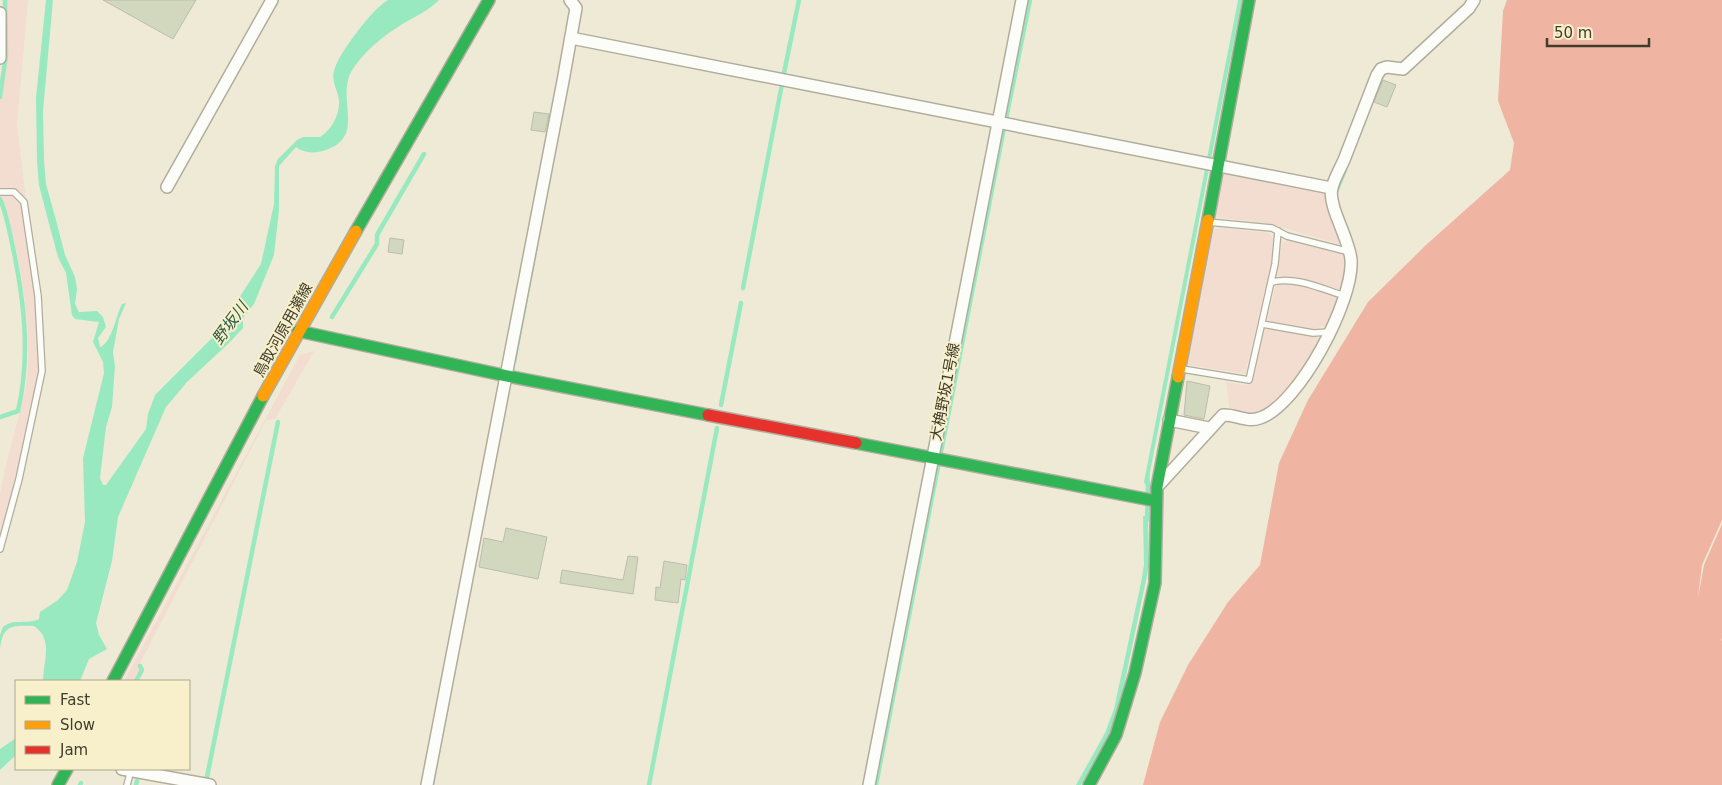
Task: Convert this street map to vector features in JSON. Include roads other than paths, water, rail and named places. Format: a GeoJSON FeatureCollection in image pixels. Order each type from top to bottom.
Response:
{"type":"FeatureCollection","features":[{"type":"Feature","properties":{"kind":"street"},"geometry":{"type":"LineString","coordinates":[[167,187],[272,0]]}},
{"type":"Feature","properties":{"kind":"street","name":"鳥取河原用瀬線"},"geometry":{"type":"LineString","coordinates":[[114,680],[298,331],[489,0]]}},
{"type":"Feature","properties":{"kind":"street"},"geometry":{"type":"LineString","coordinates":[[428,785],[571,38],[576,8],[570,0]]}},
{"type":"Feature","properties":{"kind":"street","name":"大桷野坂1号線"},"geometry":{"type":"LineString","coordinates":[[869,785],[1022,0]]}},
{"type":"Feature","properties":{"kind":"street"},"geometry":{"type":"LineString","coordinates":[[1088,785],[1116,735],[1135,673],[1155,583],[1157,487],[1249,0]]}},
{"type":"Feature","properties":{"kind":"street"},"geometry":{"type":"LineString","coordinates":[[1157,487],[1209,428],[1223,415],[1230,414],[1252,420],[1261,418],[1275,410],[1299,385],[1340,314],[1351,279],[1348,240],[1338,223],[1331,188],[1381,69],[1387,67],[1403,69],[1469,8],[1474,0]]}},
{"type":"Feature","properties":{"kind":"street"},"geometry":{"type":"LineString","coordinates":[[0,13],[0,58]]}},
{"type":"Feature","properties":{"kind":"street"},"geometry":{"type":"LineString","coordinates":[[571,38],[1331,188]]}},
{"type":"Feature","properties":{"kind":"street"},"geometry":{"type":"LineString","coordinates":[[298,331],[507,376],[1156,501]]}},
{"type":"Feature","properties":{"kind":"street"},"geometry":{"type":"LineString","coordinates":[[1169,420],[1209,428]]}},
{"type":"Feature","properties":{"kind":"street"},"geometry":{"type":"LineString","coordinates":[[58,785],[66,770]]}},
{"type":"Feature","properties":{"kind":"street"},"geometry":{"type":"LineString","coordinates":[[127,770],[210,785]]}},
{"type":"Feature","properties":{"kind":"lane"},"geometry":{"type":"LineString","coordinates":[[0,192],[14,192],[19,195],[26,211],[38,296],[42,371],[19,479],[0,549]]}},
{"type":"Feature","properties":{"kind":"lane"},"geometry":{"type":"LineString","coordinates":[[1206,222],[1272,228],[1350,252]]}},
{"type":"Feature","properties":{"kind":"lane"},"geometry":{"type":"LineString","coordinates":[[1178,369],[1250,380],[1272,282],[1278,231]]}},
{"type":"Feature","properties":{"kind":"lane"},"geometry":{"type":"LineString","coordinates":[[1272,282],[1281,279],[1297,281],[1346,296]]}},
{"type":"Feature","properties":{"kind":"lane"},"geometry":{"type":"LineString","coordinates":[[1262,324],[1313,333],[1330,332]]}},
{"type":"Feature","properties":{"kind":"lane"},"geometry":{"type":"LineString","coordinates":[[126,785],[127,770]]}},
{"type":"Feature","properties":{"kind":"water","name":"野坂川"},"geometry":{"type":"Polygon","coordinates":[[[46,0],[53,0],[43,111],[46,184],[65,255],[75,277],[77,289],[75,304],[79,312],[97,311],[103,317],[106,327],[98,338],[100,347],[108,340],[122,304],[126,303],[119,319],[113,352],[115,366],[112,407],[106,427],[100,478],[103,485],[106,485],[146,429],[148,414],[155,395],[215,335],[261,264],[274,204],[275,166],[278,159],[297,140],[303,137],[320,137],[334,122],[338,112],[339,101],[333,79],[334,71],[349,43],[365,21],[388,0],[439,0],[426,11],[387,34],[367,52],[351,72],[347,90],[348,127],[341,141],[331,148],[319,152],[307,152],[296,147],[279,166],[279,210],[274,255],[254,304],[243,318],[243,328],[187,382],[166,407],[118,517],[112,561],[96,623],[99,635],[107,649],[89,659],[80,680],[43,680],[46,644],[40,632],[34,626],[10,628],[3,635],[0,649],[0,635],[3,627],[16,622],[30,622],[39,619],[40,612],[58,600],[67,590],[77,562],[85,522],[83,458],[104,373],[103,362],[93,342],[99,322],[75,319],[72,315],[66,273],[58,257],[39,185],[36,98],[46,0]]]}},
{"type":"Feature","properties":{"kind":"water"},"geometry":{"type":"Polygon","coordinates":[[[1238,0],[1242,0],[1150,472],[1149,488],[1147,488],[1144,482],[1238,0]]]}},
{"type":"Feature","properties":{"kind":"water"},"geometry":{"type":"Polygon","coordinates":[[[576,44],[516,363],[513,362],[572,46],[576,44]]]}},
{"type":"Feature","properties":{"kind":"water"},"geometry":{"type":"Polygon","coordinates":[[[507,386],[510,387],[434,785],[431,785],[507,386]]]}},
{"type":"Feature","properties":{"kind":"water"},"geometry":{"type":"Polygon","coordinates":[[[1143,516],[1148,516],[1149,566],[1119,709],[1109,734],[1081,785],[1076,785],[1105,733],[1114,709],[1144,565],[1143,516]]]}},
{"type":"Feature","properties":{"kind":"water"},"geometry":{"type":"Polygon","coordinates":[[[15,739],[15,756],[0,770],[0,749],[15,739]]]}},
{"type":"Feature","properties":{"kind":"waterway"},"geometry":{"type":"LineString","coordinates":[[0,97],[6,55],[5,0]]}},
{"type":"Feature","properties":{"kind":"waterway"},"geometry":{"type":"LineString","coordinates":[[784,73],[799,0]]}},
{"type":"Feature","properties":{"kind":"waterway"},"geometry":{"type":"LineString","coordinates":[[1006,119],[1030,0]]}},
{"type":"Feature","properties":{"kind":"waterway"},"geometry":{"type":"LineString","coordinates":[[743,288],[782,84]]}},
{"type":"Feature","properties":{"kind":"waterway"},"geometry":{"type":"LineString","coordinates":[[941,452],[1004,128]]}},
{"type":"Feature","properties":{"kind":"waterway"},"geometry":{"type":"LineString","coordinates":[[332,317],[377,244],[377,235],[424,154]]}},
{"type":"Feature","properties":{"kind":"waterway"},"geometry":{"type":"LineString","coordinates":[[1336,192],[1345,170]]}},
{"type":"Feature","properties":{"kind":"waterway"},"geometry":{"type":"LineString","coordinates":[[0,199],[8,226],[20,285],[25,348],[22,390],[18,411],[0,417]]}},
{"type":"Feature","properties":{"kind":"waterway"},"geometry":{"type":"LineString","coordinates":[[721,405],[741,303]]}},
{"type":"Feature","properties":{"kind":"waterway"},"geometry":{"type":"LineString","coordinates":[[207,777],[278,422]]}},
{"type":"Feature","properties":{"kind":"waterway"},"geometry":{"type":"LineString","coordinates":[[649,785],[717,428]]}},
{"type":"Feature","properties":{"kind":"waterway"},"geometry":{"type":"LineString","coordinates":[[876,785],[938,467]]}},
{"type":"Feature","properties":{"kind":"waterway"},"geometry":{"type":"LineString","coordinates":[[1147,520],[1148,482]]}},
{"type":"Feature","properties":{"kind":"waterway"},"geometry":{"type":"LineString","coordinates":[[137,680],[142,670],[140,666]]}},
{"type":"Feature","properties":{"kind":"waterway"},"geometry":{"type":"LineString","coordinates":[[136,785],[137,781]]}}]}
